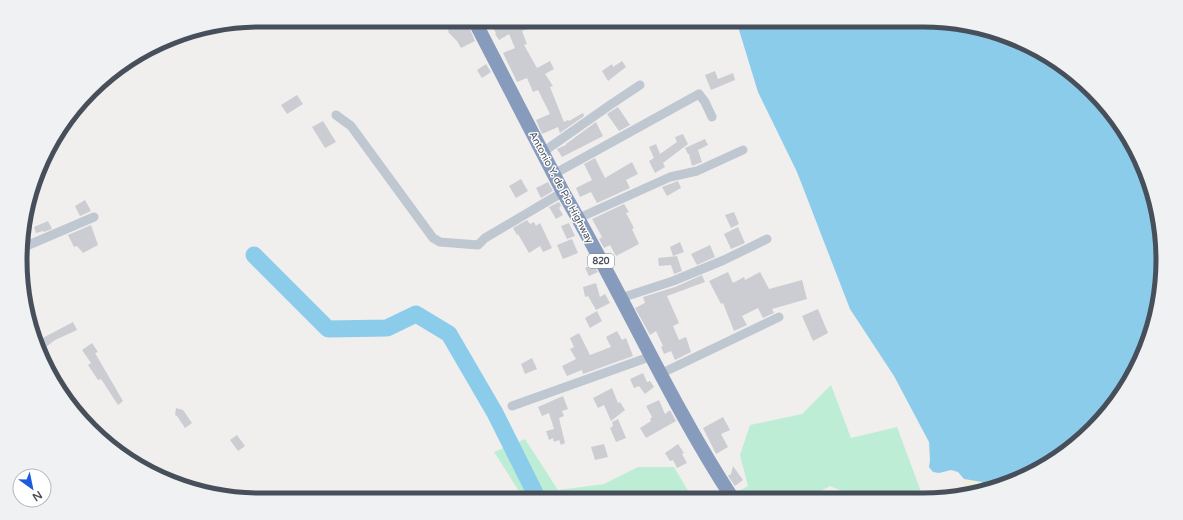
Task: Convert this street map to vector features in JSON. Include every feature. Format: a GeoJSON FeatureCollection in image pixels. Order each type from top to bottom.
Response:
{"type":"FeatureCollection","features":[{"type":"Feature","properties":{"kind":"highway","name":"Antonio Y. de Pio Highway"},"geometry":{"type":"LineString","coordinates":[[478,27],[563,192],[579,218],[652,356],[660,374],[729,493]]}},
{"type":"Feature","properties":{"kind":"street"},"geometry":{"type":"LineString","coordinates":[[543,152],[640,85]]}},
{"type":"Feature","properties":{"kind":"street"},"geometry":{"type":"LineString","coordinates":[[554,174],[699,94],[705,102],[712,117]]}},
{"type":"Feature","properties":{"kind":"street"},"geometry":{"type":"LineString","coordinates":[[336,115],[351,126],[356,132],[433,238],[440,242],[478,245],[485,238],[563,192]]}},
{"type":"Feature","properties":{"kind":"street"},"geometry":{"type":"LineString","coordinates":[[579,218],[670,176],[697,171],[743,150]]}},
{"type":"Feature","properties":{"kind":"street"},"geometry":{"type":"LineString","coordinates":[[27,246],[94,217]]}},
{"type":"Feature","properties":{"kind":"street"},"geometry":{"type":"LineString","coordinates":[[620,298],[673,281],[724,260],[767,239]]}},
{"type":"Feature","properties":{"kind":"street"},"geometry":{"type":"LineString","coordinates":[[660,374],[779,317]]}},
{"type":"Feature","properties":{"kind":"street"},"geometry":{"type":"LineString","coordinates":[[512,406],[652,356]]}},
{"type":"Feature","properties":{"kind":"green space"},"geometry":{"type":"Polygon","coordinates":[[[831,385],[851,438],[897,427],[922,493],[847,493],[830,486],[817,493],[740,493],[739,491],[748,486],[740,455],[750,425],[802,414],[831,385]]]}},
{"type":"Feature","properties":{"kind":"green space"},"geometry":{"type":"Polygon","coordinates":[[[525,439],[558,490],[604,484],[638,467],[674,467],[689,493],[520,493],[494,452],[525,439]]]}},
{"type":"Feature","properties":{"kind":"sand"},"geometry":{"type":"Polygon","coordinates":[[[964,479],[982,482],[984,485],[968,489],[964,490],[964,479]]]}},
{"type":"Feature","properties":{"kind":"water"},"geometry":{"type":"Polygon","coordinates":[[[738,27],[938,27],[968,31],[998,39],[1040,58],[1065,75],[1088,95],[1117,131],[1132,157],[1144,185],[1152,215],[1156,245],[1156,275],[1152,305],[1144,335],[1132,363],[1108,402],[1088,425],[1065,445],[1040,462],[998,481],[984,485],[982,482],[964,479],[958,472],[951,470],[939,473],[933,472],[929,467],[929,442],[894,376],[850,309],[797,172],[758,92],[738,27]]]}},
{"type":"Feature","properties":{"kind":"building"},"geometry":{"type":"Polygon","coordinates":[[[445,27],[469,27],[475,41],[461,48],[457,41],[448,32],[449,31],[445,27]]]}},
{"type":"Feature","properties":{"kind":"building"},"geometry":{"type":"Polygon","coordinates":[[[492,27],[534,27],[522,31],[527,44],[524,45],[537,68],[550,61],[554,69],[545,74],[553,86],[550,87],[564,122],[569,121],[583,113],[584,116],[560,133],[558,127],[542,134],[536,120],[550,114],[538,90],[533,92],[527,78],[517,82],[503,53],[515,48],[509,34],[499,40],[495,34],[496,33],[492,27]]]}},
{"type":"Feature","properties":{"kind":"building"},"geometry":{"type":"Polygon","coordinates":[[[622,61],[626,67],[608,81],[602,71],[612,64],[613,67],[622,61]]]}},
{"type":"Feature","properties":{"kind":"building"},"geometry":{"type":"Polygon","coordinates":[[[486,64],[491,72],[482,78],[477,70],[486,64]]]}},
{"type":"Feature","properties":{"kind":"building"},"geometry":{"type":"Polygon","coordinates":[[[715,71],[718,79],[733,73],[735,80],[711,90],[705,75],[715,71]]]}},
{"type":"Feature","properties":{"kind":"building"},"geometry":{"type":"Polygon","coordinates":[[[297,95],[303,104],[287,114],[281,105],[297,95]]]}},
{"type":"Feature","properties":{"kind":"building"},"geometry":{"type":"Polygon","coordinates":[[[618,107],[630,125],[619,131],[607,114],[618,107]]]}},
{"type":"Feature","properties":{"kind":"building"},"geometry":{"type":"Polygon","coordinates":[[[323,121],[336,142],[325,148],[312,127],[323,121]]]}},
{"type":"Feature","properties":{"kind":"building"},"geometry":{"type":"Polygon","coordinates":[[[596,122],[603,136],[562,157],[557,149],[566,145],[596,122]]]}},
{"type":"Feature","properties":{"kind":"building"},"geometry":{"type":"Polygon","coordinates":[[[683,134],[688,144],[663,163],[665,167],[655,173],[649,161],[654,158],[649,147],[656,144],[660,154],[677,142],[675,137],[683,134]]]}},
{"type":"Feature","properties":{"kind":"building"},"geometry":{"type":"Polygon","coordinates":[[[705,139],[708,145],[698,150],[702,162],[692,166],[689,154],[685,148],[705,139]]]}},
{"type":"Feature","properties":{"kind":"building"},"geometry":{"type":"Polygon","coordinates":[[[595,158],[605,178],[632,162],[638,174],[626,180],[630,188],[597,203],[591,192],[580,197],[576,188],[592,180],[584,164],[595,158]]]}},
{"type":"Feature","properties":{"kind":"building"},"geometry":{"type":"Polygon","coordinates":[[[521,179],[528,191],[516,198],[509,186],[521,179]]]}},
{"type":"Feature","properties":{"kind":"building"},"geometry":{"type":"Polygon","coordinates":[[[678,181],[681,188],[667,196],[662,187],[678,181]]]}},
{"type":"Feature","properties":{"kind":"building"},"geometry":{"type":"Polygon","coordinates":[[[548,182],[553,191],[541,198],[536,188],[548,182]]]}},
{"type":"Feature","properties":{"kind":"building"},"geometry":{"type":"Polygon","coordinates":[[[85,200],[91,211],[80,216],[75,206],[85,200]]]}},
{"type":"Feature","properties":{"kind":"building"},"geometry":{"type":"Polygon","coordinates":[[[559,202],[561,206],[559,208],[563,215],[556,219],[549,207],[559,202]]]}},
{"type":"Feature","properties":{"kind":"building"},"geometry":{"type":"Polygon","coordinates":[[[624,204],[629,212],[626,213],[634,228],[632,229],[639,244],[616,256],[610,245],[604,248],[599,239],[602,237],[592,219],[624,204]]]}},
{"type":"Feature","properties":{"kind":"building"},"geometry":{"type":"Polygon","coordinates":[[[734,212],[739,224],[731,228],[725,215],[734,212]]]}},
{"type":"Feature","properties":{"kind":"building"},"geometry":{"type":"Polygon","coordinates":[[[527,220],[530,224],[534,222],[536,226],[540,223],[552,248],[543,252],[540,246],[529,253],[513,228],[527,220]]]}},
{"type":"Feature","properties":{"kind":"building"},"geometry":{"type":"Polygon","coordinates":[[[48,221],[52,229],[36,233],[34,227],[48,221]]]}},
{"type":"Feature","properties":{"kind":"building"},"geometry":{"type":"Polygon","coordinates":[[[569,223],[575,236],[567,239],[561,226],[569,223]]]}},
{"type":"Feature","properties":{"kind":"building"},"geometry":{"type":"Polygon","coordinates":[[[91,225],[98,245],[83,253],[77,246],[74,247],[68,235],[91,225]]]}},
{"type":"Feature","properties":{"kind":"building"},"geometry":{"type":"Polygon","coordinates":[[[738,227],[745,243],[731,249],[724,234],[738,227]]]}},
{"type":"Feature","properties":{"kind":"building"},"geometry":{"type":"Polygon","coordinates":[[[572,239],[578,253],[563,259],[557,245],[572,239]]]}},
{"type":"Feature","properties":{"kind":"building"},"geometry":{"type":"Polygon","coordinates":[[[680,242],[684,252],[673,256],[670,247],[680,242]]]}},
{"type":"Feature","properties":{"kind":"building"},"geometry":{"type":"Polygon","coordinates":[[[710,245],[715,257],[697,265],[691,254],[710,245]]]}},
{"type":"Feature","properties":{"kind":"building"},"geometry":{"type":"Polygon","coordinates":[[[677,256],[682,271],[674,274],[671,265],[659,266],[658,258],[677,256]]]}},
{"type":"Feature","properties":{"kind":"building"},"geometry":{"type":"Polygon","coordinates":[[[593,264],[598,272],[589,276],[585,268],[593,264]]]}},
{"type":"Feature","properties":{"kind":"building"},"geometry":{"type":"Polygon","coordinates":[[[728,272],[733,283],[744,277],[745,280],[760,272],[769,289],[802,280],[807,299],[772,309],[774,313],[763,318],[758,308],[742,316],[747,325],[734,331],[723,303],[721,304],[709,281],[728,272]]]}},
{"type":"Feature","properties":{"kind":"building"},"geometry":{"type":"Polygon","coordinates":[[[702,275],[705,282],[667,296],[679,323],[673,326],[679,340],[686,337],[691,352],[675,360],[671,351],[664,354],[661,347],[663,346],[656,331],[650,335],[635,308],[645,303],[643,297],[675,287],[702,275]]]}},
{"type":"Feature","properties":{"kind":"building"},"geometry":{"type":"Polygon","coordinates":[[[596,283],[600,297],[605,294],[610,303],[596,310],[588,296],[585,297],[583,287],[596,283]]]}},
{"type":"Feature","properties":{"kind":"building"},"geometry":{"type":"Polygon","coordinates":[[[818,309],[828,333],[813,341],[802,316],[818,309]]]}},
{"type":"Feature","properties":{"kind":"building"},"geometry":{"type":"Polygon","coordinates":[[[597,311],[602,321],[590,328],[585,318],[597,311]]]}},
{"type":"Feature","properties":{"kind":"building"},"geometry":{"type":"Polygon","coordinates":[[[73,322],[77,330],[55,340],[45,348],[41,339],[73,322]]]}},
{"type":"Feature","properties":{"kind":"building"},"geometry":{"type":"Polygon","coordinates":[[[617,331],[622,340],[626,338],[633,356],[583,374],[582,370],[567,376],[562,366],[576,359],[570,349],[574,347],[570,338],[579,333],[590,355],[611,347],[606,337],[617,331]]]}},
{"type":"Feature","properties":{"kind":"building"},"geometry":{"type":"Polygon","coordinates":[[[92,343],[98,352],[95,353],[123,401],[118,405],[101,379],[98,380],[88,365],[91,363],[82,350],[92,343]]]}},
{"type":"Feature","properties":{"kind":"building"},"geometry":{"type":"Polygon","coordinates":[[[532,358],[537,369],[525,374],[521,364],[532,358]]]}},
{"type":"Feature","properties":{"kind":"building"},"geometry":{"type":"Polygon","coordinates":[[[643,373],[647,382],[650,381],[654,387],[645,394],[639,386],[634,388],[630,379],[643,373]]]}},
{"type":"Feature","properties":{"kind":"building"},"geometry":{"type":"Polygon","coordinates":[[[612,388],[618,403],[620,402],[625,410],[611,421],[604,405],[598,408],[593,398],[612,388]]]}},
{"type":"Feature","properties":{"kind":"building"},"geometry":{"type":"Polygon","coordinates":[[[563,396],[568,409],[562,411],[564,416],[559,418],[565,443],[561,445],[559,440],[554,442],[553,438],[549,440],[546,431],[554,429],[549,413],[542,416],[538,407],[563,396]]]}},
{"type":"Feature","properties":{"kind":"building"},"geometry":{"type":"Polygon","coordinates":[[[659,400],[665,414],[670,410],[676,421],[646,438],[640,428],[651,421],[650,419],[652,417],[646,406],[659,400]]]}},
{"type":"Feature","properties":{"kind":"building"},"geometry":{"type":"Polygon","coordinates":[[[176,408],[183,410],[192,423],[185,428],[175,415],[176,408]]]}},
{"type":"Feature","properties":{"kind":"building"},"geometry":{"type":"Polygon","coordinates":[[[723,417],[730,430],[721,434],[728,447],[716,454],[703,428],[723,417]]]}},
{"type":"Feature","properties":{"kind":"building"},"geometry":{"type":"Polygon","coordinates":[[[618,419],[626,438],[616,442],[610,428],[613,426],[612,422],[618,419]]]}},
{"type":"Feature","properties":{"kind":"building"},"geometry":{"type":"Polygon","coordinates":[[[237,435],[245,446],[238,451],[230,440],[237,435]]]}},
{"type":"Feature","properties":{"kind":"building"},"geometry":{"type":"Polygon","coordinates":[[[604,444],[608,457],[595,460],[591,447],[604,444]]]}},
{"type":"Feature","properties":{"kind":"building"},"geometry":{"type":"Polygon","coordinates":[[[678,444],[684,453],[682,454],[687,463],[677,468],[673,460],[670,461],[665,453],[678,444]]]}},
{"type":"Feature","properties":{"kind":"building"},"geometry":{"type":"Polygon","coordinates":[[[733,466],[743,480],[735,486],[728,476],[731,474],[733,466]]]}},
{"type":"Feature","properties":{"kind":"waterway"},"geometry":{"type":"LineString","coordinates":[[254,255],[328,329],[387,328],[416,314],[449,334],[495,413],[535,493]]}}]}
